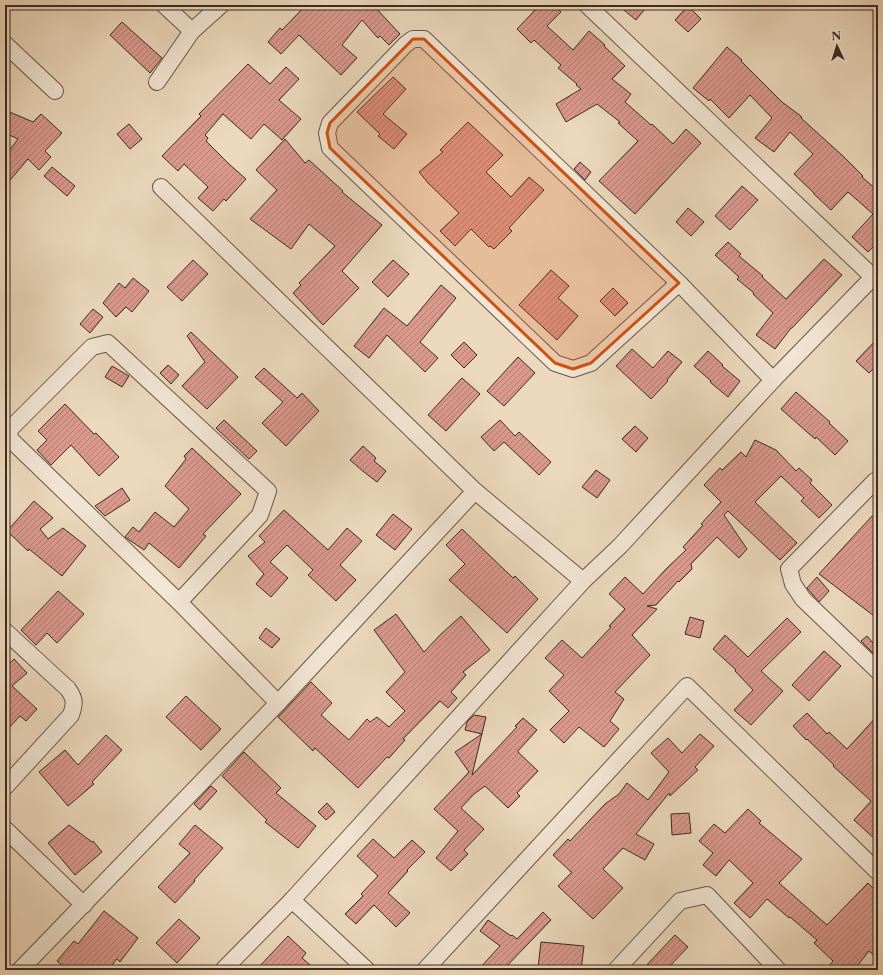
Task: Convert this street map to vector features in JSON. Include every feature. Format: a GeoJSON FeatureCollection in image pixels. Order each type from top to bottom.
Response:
{"type":"FeatureCollection","features":[{"type":"Feature","properties":{"kind":"street"},"geometry":{"type":"LineString","coordinates":[[164,5],[192,31]]}},
{"type":"Feature","properties":{"kind":"street"},"geometry":{"type":"LineString","coordinates":[[157,82],[192,31],[221,5]]}},
{"type":"Feature","properties":{"kind":"street"},"geometry":{"type":"LineString","coordinates":[[223,970],[292,900],[583,581],[620,546],[773,380],[876,274],[587,5]]}},
{"type":"Feature","properties":{"kind":"street"},"geometry":{"type":"LineString","coordinates":[[679,283],[591,363],[573,369],[555,362],[330,148],[327,133],[330,123],[406,44],[413,39],[424,39],[679,283],[773,380]]}},
{"type":"Feature","properties":{"kind":"street"},"geometry":{"type":"LineString","coordinates":[[5,44],[55,91]]}},
{"type":"Feature","properties":{"kind":"street"},"geometry":{"type":"LineString","coordinates":[[160,187],[474,491],[583,581]]}},
{"type":"Feature","properties":{"kind":"street"},"geometry":{"type":"LineString","coordinates":[[179,602],[260,515],[268,491],[108,343],[92,347],[9,430],[10,439],[179,602],[278,703]]}},
{"type":"Feature","properties":{"kind":"street"},"geometry":{"type":"LineString","coordinates":[[878,484],[875,481],[789,569],[794,584],[802,599],[878,671]]}},
{"type":"Feature","properties":{"kind":"street"},"geometry":{"type":"LineString","coordinates":[[20,970],[278,703],[474,491]]}},
{"type":"Feature","properties":{"kind":"street"},"geometry":{"type":"LineString","coordinates":[[5,631],[68,689],[74,704],[71,715],[5,787]]}},
{"type":"Feature","properties":{"kind":"street"},"geometry":{"type":"LineString","coordinates":[[425,970],[687,686],[878,872]]}},
{"type":"Feature","properties":{"kind":"street"},"geometry":{"type":"LineString","coordinates":[[5,829],[84,905]]}},
{"type":"Feature","properties":{"kind":"street"},"geometry":{"type":"LineString","coordinates":[[616,970],[680,901],[707,895],[778,970]]}},
{"type":"Feature","properties":{"kind":"street"},"geometry":{"type":"LineString","coordinates":[[292,900],[367,970]]}},
{"type":"Feature","properties":{"kind":"highlighted area"},"geometry":{"type":"Polygon","coordinates":[[[413,39],[424,39],[679,283],[591,363],[573,369],[555,363],[330,148],[327,133],[330,123],[413,39]]]}},
{"type":"Feature","properties":{"kind":"building"},"geometry":{"type":"Polygon","coordinates":[[[306,5],[373,5],[400,34],[389,45],[380,36],[378,38],[362,20],[342,45],[357,58],[341,75],[299,35],[281,54],[268,42],[280,28],[282,30],[306,5]]]}},
{"type":"Feature","properties":{"kind":"building"},"geometry":{"type":"Polygon","coordinates":[[[540,5],[554,5],[561,12],[547,26],[573,50],[589,31],[605,45],[604,46],[625,66],[612,79],[631,94],[625,102],[651,125],[652,124],[673,144],[686,129],[701,143],[635,214],[599,181],[638,141],[618,123],[620,122],[597,104],[566,122],[556,104],[581,89],[558,68],[561,65],[534,40],[531,43],[517,29],[540,5]]]}},
{"type":"Feature","properties":{"kind":"building"},"geometry":{"type":"Polygon","coordinates":[[[618,5],[648,5],[636,20],[618,5]]]}},
{"type":"Feature","properties":{"kind":"building"},"geometry":{"type":"Polygon","coordinates":[[[688,6],[701,19],[688,32],[675,20],[688,6]]]}},
{"type":"Feature","properties":{"kind":"building"},"geometry":{"type":"Polygon","coordinates":[[[122,22],[162,58],[150,73],[110,35],[122,22]]]}},
{"type":"Feature","properties":{"kind":"building"},"geometry":{"type":"Polygon","coordinates":[[[727,47],[742,60],[741,61],[782,102],[802,117],[801,118],[844,157],[863,176],[862,177],[878,191],[878,242],[868,252],[852,237],[873,214],[848,192],[831,210],[814,194],[794,174],[813,154],[790,132],[774,152],[755,138],[772,118],[750,95],[729,118],[710,99],[709,101],[693,88],[727,47]]]}},
{"type":"Feature","properties":{"kind":"building"},"geometry":{"type":"Polygon","coordinates":[[[248,64],[270,84],[286,67],[299,79],[279,100],[301,119],[282,140],[264,124],[251,139],[223,114],[205,135],[208,138],[206,141],[246,179],[226,201],[224,199],[213,211],[198,198],[208,187],[184,164],[178,171],[162,156],[201,116],[199,114],[248,64]]]}},
{"type":"Feature","properties":{"kind":"building"},"geometry":{"type":"Polygon","coordinates":[[[393,77],[406,89],[383,114],[407,134],[394,149],[378,136],[380,134],[357,112],[393,77]]]}},
{"type":"Feature","properties":{"kind":"building"},"geometry":{"type":"Polygon","coordinates":[[[5,110],[33,122],[41,114],[62,133],[45,151],[51,157],[39,170],[28,159],[5,186],[5,156],[18,139],[5,133],[5,110]]]}},
{"type":"Feature","properties":{"kind":"building"},"geometry":{"type":"Polygon","coordinates":[[[468,122],[503,155],[486,172],[511,197],[529,177],[544,190],[509,228],[512,231],[494,249],[490,246],[489,247],[471,229],[455,246],[440,231],[459,213],[428,183],[419,172],[443,152],[440,150],[468,122]]]}},
{"type":"Feature","properties":{"kind":"building"},"geometry":{"type":"Polygon","coordinates":[[[129,124],[142,139],[130,149],[117,134],[129,124]]]}},
{"type":"Feature","properties":{"kind":"building"},"geometry":{"type":"Polygon","coordinates":[[[285,139],[305,163],[309,160],[343,191],[342,192],[382,225],[342,271],[359,288],[323,325],[293,293],[301,285],[299,283],[335,246],[309,224],[291,249],[250,219],[277,190],[256,170],[285,139]]]}},
{"type":"Feature","properties":{"kind":"building"},"geometry":{"type":"Polygon","coordinates":[[[580,162],[591,172],[585,180],[574,169],[580,162]]]}},
{"type":"Feature","properties":{"kind":"building"},"geometry":{"type":"Polygon","coordinates":[[[52,167],[75,186],[67,196],[44,176],[52,167]]]}},
{"type":"Feature","properties":{"kind":"building"},"geometry":{"type":"Polygon","coordinates":[[[742,186],[758,200],[730,230],[715,216],[742,186]]]}},
{"type":"Feature","properties":{"kind":"building"},"geometry":{"type":"Polygon","coordinates":[[[688,208],[704,222],[691,236],[676,222],[688,208]]]}},
{"type":"Feature","properties":{"kind":"building"},"geometry":{"type":"Polygon","coordinates":[[[728,242],[741,254],[739,256],[763,276],[762,277],[786,299],[824,259],[842,275],[791,328],[775,349],[756,335],[773,313],[753,294],[754,293],[737,279],[739,277],[715,255],[728,242]]]}},
{"type":"Feature","properties":{"kind":"building"},"geometry":{"type":"Polygon","coordinates":[[[193,260],[208,274],[182,301],[167,287],[193,260]]]}},
{"type":"Feature","properties":{"kind":"building"},"geometry":{"type":"Polygon","coordinates":[[[393,260],[409,274],[388,297],[372,282],[393,260]]]}},
{"type":"Feature","properties":{"kind":"building"},"geometry":{"type":"Polygon","coordinates":[[[551,270],[569,286],[558,298],[578,316],[557,340],[519,305],[551,270]]]}},
{"type":"Feature","properties":{"kind":"building"},"geometry":{"type":"Polygon","coordinates":[[[133,278],[149,291],[132,312],[126,307],[116,317],[103,303],[119,283],[125,288],[133,278]]]}},
{"type":"Feature","properties":{"kind":"building"},"geometry":{"type":"Polygon","coordinates":[[[441,285],[456,298],[420,342],[438,358],[425,372],[387,335],[369,358],[354,346],[384,308],[407,326],[441,285]]]}},
{"type":"Feature","properties":{"kind":"building"},"geometry":{"type":"Polygon","coordinates":[[[613,288],[628,303],[615,316],[600,301],[613,288]]]}},
{"type":"Feature","properties":{"kind":"building"},"geometry":{"type":"Polygon","coordinates":[[[93,309],[103,317],[90,333],[80,324],[93,309]]]}},
{"type":"Feature","properties":{"kind":"building"},"geometry":{"type":"Polygon","coordinates":[[[191,332],[238,377],[207,409],[182,386],[205,362],[187,336],[191,332]]]}},
{"type":"Feature","properties":{"kind":"building"},"geometry":{"type":"Polygon","coordinates":[[[878,338],[878,364],[869,373],[856,361],[878,338]]]}},
{"type":"Feature","properties":{"kind":"building"},"geometry":{"type":"Polygon","coordinates":[[[464,342],[477,355],[464,368],[451,355],[464,342]]]}},
{"type":"Feature","properties":{"kind":"building"},"geometry":{"type":"Polygon","coordinates":[[[632,349],[653,368],[668,351],[682,362],[667,380],[668,381],[651,399],[616,366],[632,349]]]}},
{"type":"Feature","properties":{"kind":"building"},"geometry":{"type":"Polygon","coordinates":[[[708,351],[723,365],[722,366],[740,381],[728,397],[694,366],[708,351]]]}},
{"type":"Feature","properties":{"kind":"building"},"geometry":{"type":"Polygon","coordinates":[[[518,357],[535,373],[504,406],[487,391],[518,357]]]}},
{"type":"Feature","properties":{"kind":"building"},"geometry":{"type":"Polygon","coordinates":[[[168,365],[179,375],[171,384],[160,373],[168,365]]]}},
{"type":"Feature","properties":{"kind":"building"},"geometry":{"type":"Polygon","coordinates":[[[112,366],[129,376],[122,387],[105,377],[112,366]]]}},
{"type":"Feature","properties":{"kind":"building"},"geometry":{"type":"Polygon","coordinates":[[[264,368],[297,398],[302,393],[319,411],[286,446],[262,423],[283,402],[255,377],[264,368]]]}},
{"type":"Feature","properties":{"kind":"building"},"geometry":{"type":"Polygon","coordinates":[[[462,378],[480,394],[446,431],[428,415],[462,378]]]}},
{"type":"Feature","properties":{"kind":"building"},"geometry":{"type":"Polygon","coordinates":[[[796,392],[830,422],[829,423],[848,441],[835,455],[816,437],[815,439],[781,409],[796,392]]]}},
{"type":"Feature","properties":{"kind":"building"},"geometry":{"type":"Polygon","coordinates":[[[65,404],[119,457],[99,476],[71,445],[51,465],[37,450],[47,440],[38,431],[65,404]]]}},
{"type":"Feature","properties":{"kind":"building"},"geometry":{"type":"Polygon","coordinates":[[[224,420],[257,451],[249,459],[216,428],[224,420]]]}},
{"type":"Feature","properties":{"kind":"building"},"geometry":{"type":"Polygon","coordinates":[[[500,420],[515,436],[519,432],[551,462],[539,475],[504,442],[494,451],[481,437],[500,420]]]}},
{"type":"Feature","properties":{"kind":"building"},"geometry":{"type":"Polygon","coordinates":[[[635,426],[648,438],[636,452],[622,439],[635,426]]]}},
{"type":"Feature","properties":{"kind":"building"},"geometry":{"type":"Polygon","coordinates":[[[755,440],[776,450],[796,471],[799,468],[812,480],[810,483],[832,505],[819,518],[801,501],[804,498],[781,476],[755,502],[797,543],[780,560],[728,511],[724,515],[747,549],[739,558],[717,537],[691,564],[692,569],[679,582],[678,581],[656,605],[647,606],[657,609],[632,635],[650,655],[615,692],[624,699],[610,721],[619,729],[604,747],[579,727],[564,743],[550,730],[569,711],[549,691],[564,675],[545,658],[562,640],[582,658],[611,627],[609,626],[625,609],[609,594],[625,577],[643,594],[686,550],[683,547],[721,502],[704,485],[720,468],[722,470],[741,452],[746,457],[755,440]]]}},
{"type":"Feature","properties":{"kind":"building"},"geometry":{"type":"Polygon","coordinates":[[[363,446],[376,458],[374,461],[386,471],[377,482],[350,460],[363,446]]]}},
{"type":"Feature","properties":{"kind":"building"},"geometry":{"type":"Polygon","coordinates":[[[192,448],[241,494],[203,534],[206,536],[179,568],[149,543],[144,550],[125,537],[133,527],[139,532],[155,512],[174,527],[189,509],[165,486],[186,459],[184,456],[192,448]]]}},
{"type":"Feature","properties":{"kind":"building"},"geometry":{"type":"Polygon","coordinates":[[[596,470],[610,480],[597,498],[582,487],[596,470]]]}},
{"type":"Feature","properties":{"kind":"building"},"geometry":{"type":"Polygon","coordinates":[[[122,488],[130,500],[105,516],[95,506],[122,488]]]}},
{"type":"Feature","properties":{"kind":"building"},"geometry":{"type":"Polygon","coordinates":[[[34,501],[53,518],[40,529],[48,539],[63,528],[86,546],[62,576],[29,549],[28,551],[7,531],[34,501]]]}},
{"type":"Feature","properties":{"kind":"building"},"geometry":{"type":"Polygon","coordinates":[[[284,510],[328,550],[347,528],[362,541],[340,565],[356,580],[336,601],[308,575],[313,570],[287,545],[270,562],[288,578],[271,597],[256,584],[264,574],[248,556],[265,542],[259,536],[284,510]]]}},
{"type":"Feature","properties":{"kind":"building"},"geometry":{"type":"Polygon","coordinates":[[[393,514],[412,529],[395,550],[376,535],[393,514]]]}},
{"type":"Feature","properties":{"kind":"building"},"geometry":{"type":"Polygon","coordinates":[[[872,516],[878,522],[878,619],[819,574],[872,516]]]}},
{"type":"Feature","properties":{"kind":"building"},"geometry":{"type":"Polygon","coordinates":[[[462,529],[513,578],[515,576],[538,599],[507,633],[449,580],[465,564],[446,545],[462,529]]]}},
{"type":"Feature","properties":{"kind":"building"},"geometry":{"type":"Polygon","coordinates":[[[817,577],[829,591],[819,602],[807,588],[817,577]]]}},
{"type":"Feature","properties":{"kind":"building"},"geometry":{"type":"Polygon","coordinates":[[[58,591],[84,614],[57,643],[47,633],[36,645],[21,630],[58,591]]]}},
{"type":"Feature","properties":{"kind":"building"},"geometry":{"type":"Polygon","coordinates":[[[396,614],[424,652],[461,616],[490,650],[463,672],[466,675],[451,692],[457,698],[448,708],[440,701],[403,739],[405,740],[389,758],[387,757],[358,788],[315,748],[313,751],[278,717],[311,682],[332,703],[321,715],[349,740],[367,719],[370,722],[377,717],[389,727],[405,711],[386,692],[405,672],[374,630],[396,614]]]}},
{"type":"Feature","properties":{"kind":"building"},"geometry":{"type":"Polygon","coordinates":[[[690,617],[704,621],[700,638],[685,634],[690,617]]]}},
{"type":"Feature","properties":{"kind":"building"},"geometry":{"type":"Polygon","coordinates":[[[787,618],[801,632],[761,671],[783,691],[751,725],[734,710],[753,690],[735,671],[736,670],[713,649],[725,635],[748,657],[787,618]]]}},
{"type":"Feature","properties":{"kind":"building"},"geometry":{"type":"Polygon","coordinates":[[[266,628],[280,639],[272,648],[259,638],[266,628]]]}},
{"type":"Feature","properties":{"kind":"building"},"geometry":{"type":"Polygon","coordinates":[[[867,636],[878,649],[873,653],[861,641],[867,636]]]}},
{"type":"Feature","properties":{"kind":"building"},"geometry":{"type":"Polygon","coordinates":[[[824,651],[841,666],[809,701],[792,685],[824,651]]]}},
{"type":"Feature","properties":{"kind":"building"},"geometry":{"type":"Polygon","coordinates":[[[14,659],[27,673],[12,686],[37,709],[26,721],[20,716],[5,732],[5,668],[14,659]]]}},
{"type":"Feature","properties":{"kind":"building"},"geometry":{"type":"Polygon","coordinates":[[[186,696],[221,729],[201,750],[166,717],[186,696]]]}},
{"type":"Feature","properties":{"kind":"building"},"geometry":{"type":"Polygon","coordinates":[[[807,713],[827,734],[829,732],[847,749],[878,715],[878,842],[854,820],[871,801],[793,726],[807,713]]]}},
{"type":"Feature","properties":{"kind":"building"},"geometry":{"type":"Polygon","coordinates":[[[474,715],[486,717],[482,734],[465,730],[467,722],[474,715]]]}},
{"type":"Feature","properties":{"kind":"building"},"geometry":{"type":"Polygon","coordinates":[[[523,718],[537,730],[518,752],[538,771],[517,793],[520,796],[508,808],[485,786],[474,794],[461,808],[484,829],[464,850],[468,854],[451,871],[436,858],[458,831],[434,809],[469,772],[455,752],[482,734],[472,775],[517,727],[515,726],[523,718]]]}},
{"type":"Feature","properties":{"kind":"building"},"geometry":{"type":"Polygon","coordinates":[[[700,734],[714,746],[695,767],[698,770],[670,796],[669,793],[636,834],[654,844],[645,860],[623,848],[603,869],[623,888],[593,919],[558,886],[572,872],[553,855],[568,839],[570,841],[605,804],[619,794],[627,783],[648,800],[669,772],[651,753],[668,738],[682,753],[700,734]]]}},
{"type":"Feature","properties":{"kind":"building"},"geometry":{"type":"Polygon","coordinates":[[[106,735],[122,750],[92,782],[94,784],[68,806],[39,772],[65,750],[78,765],[106,735]]]}},
{"type":"Feature","properties":{"kind":"building"},"geometry":{"type":"Polygon","coordinates":[[[244,752],[281,788],[276,793],[316,826],[298,848],[265,822],[267,820],[222,776],[244,752]]]}},
{"type":"Feature","properties":{"kind":"building"},"geometry":{"type":"Polygon","coordinates":[[[211,786],[217,791],[200,810],[194,804],[211,786]]]}},
{"type":"Feature","properties":{"kind":"building"},"geometry":{"type":"Polygon","coordinates":[[[327,803],[335,812],[326,820],[318,812],[327,803]]]}},
{"type":"Feature","properties":{"kind":"building"},"geometry":{"type":"Polygon","coordinates":[[[748,809],[761,821],[759,823],[802,859],[779,883],[827,925],[868,883],[878,893],[878,959],[869,951],[854,970],[826,970],[833,961],[814,943],[817,940],[767,899],[750,918],[734,903],[753,883],[729,860],[716,876],[703,865],[713,853],[699,841],[714,824],[725,833],[748,809]]]}},
{"type":"Feature","properties":{"kind":"building"},"geometry":{"type":"Polygon","coordinates":[[[689,813],[691,833],[672,835],[671,814],[689,813]]]}},
{"type":"Feature","properties":{"kind":"building"},"geometry":{"type":"Polygon","coordinates":[[[69,825],[92,842],[93,841],[102,852],[75,875],[48,843],[69,825]]]}},
{"type":"Feature","properties":{"kind":"building"},"geometry":{"type":"Polygon","coordinates":[[[195,825],[223,848],[175,903],[158,887],[190,853],[179,844],[195,825]]]}},
{"type":"Feature","properties":{"kind":"building"},"geometry":{"type":"Polygon","coordinates":[[[373,839],[394,858],[412,840],[425,852],[407,870],[408,871],[388,893],[410,913],[396,927],[374,905],[356,924],[345,914],[363,896],[361,894],[378,876],[357,856],[373,839]]]}},
{"type":"Feature","properties":{"kind":"building"},"geometry":{"type":"Polygon","coordinates":[[[104,911],[138,938],[120,962],[117,959],[108,970],[68,970],[57,961],[74,941],[78,944],[104,911]]]}},
{"type":"Feature","properties":{"kind":"building"},"geometry":{"type":"Polygon","coordinates":[[[543,912],[551,920],[503,970],[478,970],[500,946],[480,931],[488,920],[517,939],[543,912]]]}},
{"type":"Feature","properties":{"kind":"building"},"geometry":{"type":"Polygon","coordinates":[[[179,919],[200,938],[177,963],[156,943],[179,919]]]}},
{"type":"Feature","properties":{"kind":"building"},"geometry":{"type":"Polygon","coordinates":[[[675,935],[688,947],[666,970],[642,970],[675,935]]]}},
{"type":"Feature","properties":{"kind":"building"},"geometry":{"type":"Polygon","coordinates":[[[288,936],[306,953],[302,958],[316,970],[256,970],[288,936]]]}},
{"type":"Feature","properties":{"kind":"building"},"geometry":{"type":"Polygon","coordinates":[[[541,942],[584,946],[581,970],[546,970],[538,968],[541,942]]]}}]}
